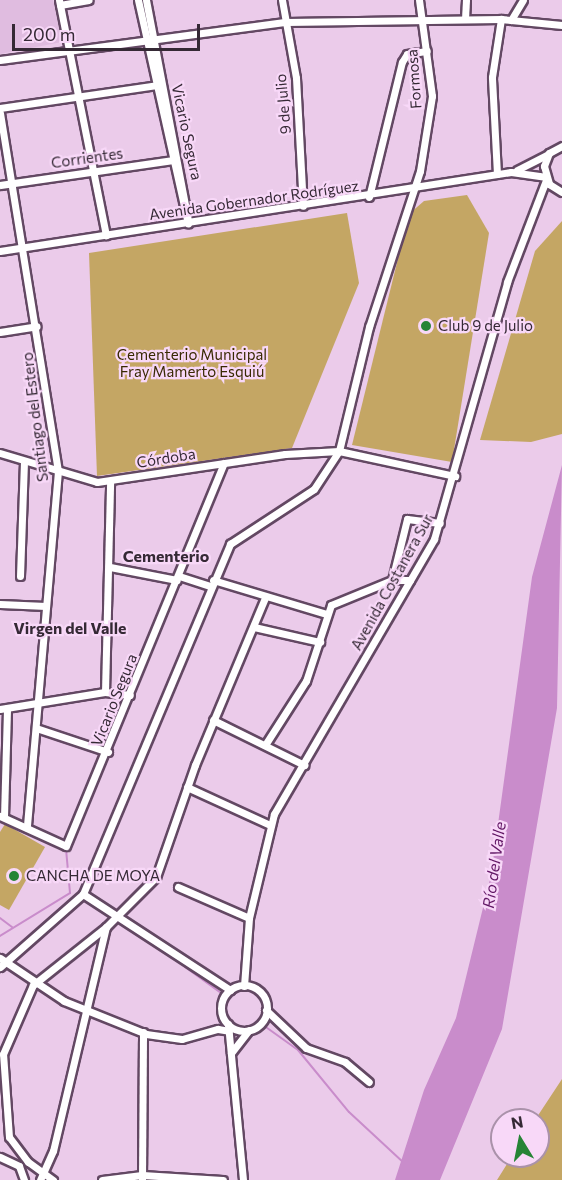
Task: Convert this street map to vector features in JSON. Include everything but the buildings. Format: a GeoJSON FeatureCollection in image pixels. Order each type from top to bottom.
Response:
{"type":"FeatureCollection","features":[{"type":"Feature","properties":{"kind":"street"},"geometry":{"type":"LineString","coordinates":[[89,0],[60,3],[106,235]]}},
{"type":"Feature","properties":{"kind":"street","name":"Vicario Segura"},"geometry":{"type":"LineString","coordinates":[[138,0],[149,37],[188,223]]}},
{"type":"Feature","properties":{"kind":"street","name":"Vicario Segura"},"geometry":{"type":"LineString","coordinates":[[146,0],[149,37]]}},
{"type":"Feature","properties":{"kind":"street","name":"9 de Julio"},"geometry":{"type":"LineString","coordinates":[[282,0],[298,101],[303,206]]}},
{"type":"Feature","properties":{"kind":"street","name":"Formosa"},"geometry":{"type":"LineString","coordinates":[[1,962],[53,926],[82,894],[211,583],[230,544],[314,489],[339,451],[369,327],[413,190],[431,106],[427,51],[419,0]]}},
{"type":"Feature","properties":{"kind":"street"},"geometry":{"type":"LineString","coordinates":[[465,19],[466,0]]}},
{"type":"Feature","properties":{"kind":"street"},"geometry":{"type":"LineString","coordinates":[[511,20],[523,0]]}},
{"type":"Feature","properties":{"kind":"street"},"geometry":{"type":"LineString","coordinates":[[497,174],[492,77],[501,19]]}},
{"type":"Feature","properties":{"kind":"street"},"geometry":{"type":"LineString","coordinates":[[0,60],[149,37],[286,22],[501,19],[562,26]]}},
{"type":"Feature","properties":{"kind":"street"},"geometry":{"type":"LineString","coordinates":[[369,197],[402,62],[407,54],[427,51]]}},
{"type":"Feature","properties":{"kind":"street"},"geometry":{"type":"LineString","coordinates":[[0,108],[159,85]]}},
{"type":"Feature","properties":{"kind":"street","name":"Santiago del Estero"},"geometry":{"type":"LineString","coordinates":[[0,113],[37,326],[58,471],[27,828]]}},
{"type":"Feature","properties":{"kind":"street","name":"Avenida Gobernador Rodríguez"},"geometry":{"type":"LineString","coordinates":[[511,172],[562,146]]}},
{"type":"Feature","properties":{"kind":"street","name":"Avenida Costanera Sur"},"geometry":{"type":"LineString","coordinates":[[244,986],[249,918],[270,825],[441,523],[507,282],[546,178],[549,153]]}},
{"type":"Feature","properties":{"kind":"street","name":"Corrientes"},"geometry":{"type":"LineString","coordinates":[[0,184],[175,159]]}},
{"type":"Feature","properties":{"kind":"street","name":"Avenida Gobernador Rodríguez"},"geometry":{"type":"LineString","coordinates":[[0,251],[369,197],[511,172],[546,178]]}},
{"type":"Feature","properties":{"kind":"street"},"geometry":{"type":"LineString","coordinates":[[546,178],[562,192]]}},
{"type":"Feature","properties":{"kind":"street"},"geometry":{"type":"LineString","coordinates":[[0,332],[37,326]]}},
{"type":"Feature","properties":{"kind":"street","name":"Córdoba"},"geometry":{"type":"LineString","coordinates":[[0,453],[58,471],[110,481],[224,463],[339,451],[455,476]]}},
{"type":"Feature","properties":{"kind":"street"},"geometry":{"type":"LineString","coordinates":[[20,576],[24,460]]}},
{"type":"Feature","properties":{"kind":"street","name":"Vicario Segura"},"geometry":{"type":"LineString","coordinates":[[27,828],[66,846],[108,752],[224,463]]}},
{"type":"Feature","properties":{"kind":"street"},"geometry":{"type":"LineString","coordinates":[[105,692],[110,567],[110,481]]}},
{"type":"Feature","properties":{"kind":"street"},"geometry":{"type":"LineString","coordinates":[[392,580],[407,519],[441,523]]}},
{"type":"Feature","properties":{"kind":"street"},"geometry":{"type":"LineString","coordinates":[[110,567],[211,583],[326,614]]}},
{"type":"Feature","properties":{"kind":"street"},"geometry":{"type":"LineString","coordinates":[[265,745],[306,681],[320,642],[326,614],[337,600],[392,580],[410,580]]}},
{"type":"Feature","properties":{"kind":"street"},"geometry":{"type":"LineString","coordinates":[[53,1180],[42,1177],[9,1137],[1,1068],[8,1038],[33,985],[121,916],[151,888],[213,720],[265,598]]}},
{"type":"Feature","properties":{"kind":"street"},"geometry":{"type":"LineString","coordinates":[[0,604],[46,606]]}},
{"type":"Feature","properties":{"kind":"street"},"geometry":{"type":"LineString","coordinates":[[254,627],[320,642]]}},
{"type":"Feature","properties":{"kind":"street"},"geometry":{"type":"LineString","coordinates":[[27,828],[2,817],[4,709],[105,692],[130,695]]}},
{"type":"Feature","properties":{"kind":"street"},"geometry":{"type":"LineString","coordinates":[[213,720],[304,765]]}},
{"type":"Feature","properties":{"kind":"street"},"geometry":{"type":"LineString","coordinates":[[36,728],[108,752]]}},
{"type":"Feature","properties":{"kind":"street"},"geometry":{"type":"LineString","coordinates":[[187,787],[270,825]]}},
{"type":"Feature","properties":{"kind":"street"},"geometry":{"type":"LineString","coordinates":[[178,887],[249,918]]}},
{"type":"Feature","properties":{"kind":"street"},"geometry":{"type":"LineString","coordinates":[[82,894],[121,916],[230,990]]}},
{"type":"Feature","properties":{"kind":"street"},"geometry":{"type":"LineString","coordinates":[[42,1177],[83,1008],[106,927]]}},
{"type":"Feature","properties":{"kind":"street"},"geometry":{"type":"LineString","coordinates":[[1,962],[33,985],[142,1032],[182,1039],[218,1029],[249,1030]]}},
{"type":"Feature","properties":{"kind":"street"},"geometry":{"type":"LineString","coordinates":[[243,1180],[228,1028],[221,1006],[230,990],[244,986],[261,993],[267,1010],[306,1048],[345,1062],[369,1082]]}},
{"type":"Feature","properties":{"kind":"street"},"geometry":{"type":"LineString","coordinates":[[231,1053],[249,1030],[261,1023],[267,1010]]}},
{"type":"Feature","properties":{"kind":"street"},"geometry":{"type":"LineString","coordinates":[[142,1032],[142,1178]]}},
{"type":"Feature","properties":{"kind":"street"},"geometry":{"type":"LineString","coordinates":[[0,1157],[19,1166],[24,1180]]}},
{"type":"Feature","properties":{"kind":"street"},"geometry":{"type":"LineString","coordinates":[[102,1180],[142,1178],[223,1180]]}},
{"type":"Feature","properties":{"kind":"shaded area"},"geometry":{"type":"Polygon","coordinates":[[[0,0],[53,0],[62,42],[0,54],[0,0]]]}},
{"type":"Feature","properties":{"kind":"green space","name":"Club 9 de Julio"},"geometry":{"type":"Polygon","coordinates":[[[467,195],[489,233],[452,462],[352,445],[409,214],[424,201],[467,195]]]}},
{"type":"Feature","properties":{"kind":"green space","name":"Cementerio Municipal Fray Mamerto Esquiú"},"geometry":{"type":"Polygon","coordinates":[[[347,213],[359,283],[292,448],[97,476],[89,253],[347,213]]]}},
{"type":"Feature","properties":{"kind":"green space"},"geometry":{"type":"Polygon","coordinates":[[[562,221],[562,434],[531,442],[480,440],[535,251],[562,221]]]}},
{"type":"Feature","properties":{"kind":"green space","name":"CANCHA DE MOYA"},"geometry":{"type":"Polygon","coordinates":[[[5,824],[45,847],[9,910],[0,905],[0,832],[5,824]]]}},
{"type":"Feature","properties":{"kind":"green space"},"geometry":{"type":"Polygon","coordinates":[[[562,1079],[562,1180],[497,1180],[504,1168],[550,1168],[550,1108],[543,1108],[562,1079]]]}},
{"type":"Feature","properties":{"kind":"water","name":"Río del Valle"},"geometry":{"type":"Polygon","coordinates":[[[562,465],[557,708],[502,1029],[440,1180],[395,1180],[424,1090],[456,1018],[491,875],[532,577],[562,465]]]}},
{"type":"Feature","properties":{"kind":"waterway"},"geometry":{"type":"LineString","coordinates":[[0,936],[70,893],[66,849]]}},
{"type":"Feature","properties":{"kind":"waterway"},"geometry":{"type":"LineString","coordinates":[[93,905],[103,911]]}},
{"type":"Feature","properties":{"kind":"waterway"},"geometry":{"type":"LineString","coordinates":[[0,918],[12,927]]}},
{"type":"Feature","properties":{"kind":"waterway"},"geometry":{"type":"LineString","coordinates":[[185,967],[221,993]]}},
{"type":"Feature","properties":{"kind":"waterway"},"geometry":{"type":"LineString","coordinates":[[263,1025],[298,1050],[349,1112],[402,1161]]}},
{"type":"Feature","properties":{"kind":"place","name":"Club 9 de Julio"},"geometry":{"type":"Point","coordinates":[426,326]}},
{"type":"Feature","properties":{"kind":"place","name":"CANCHA DE MOYA"},"geometry":{"type":"Point","coordinates":[14,876]}},
{"type":"Feature","properties":{"kind":"district","name":"Cementerio"},"geometry":{"type":"Point","coordinates":[166,556]}},
{"type":"Feature","properties":{"kind":"district","name":"Virgen del Valle"},"geometry":{"type":"Point","coordinates":[70,628]}}]}
